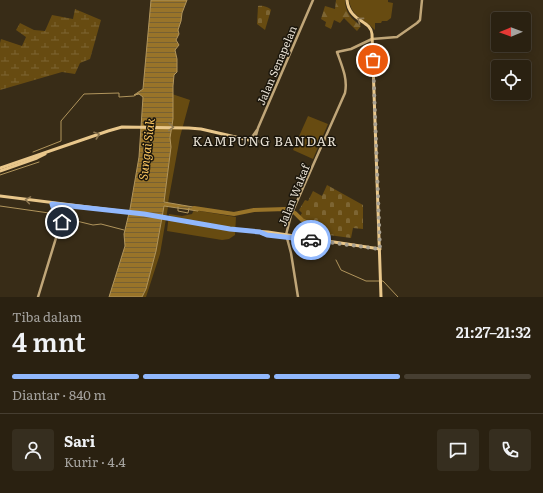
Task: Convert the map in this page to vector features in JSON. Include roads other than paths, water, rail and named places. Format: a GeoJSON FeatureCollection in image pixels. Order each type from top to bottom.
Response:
{"type":"FeatureCollection","features":[{"type":"Feature","properties":{"kind":"main road","name":"Jalan Senapelan"},"geometry":{"type":"LineString","coordinates":[[263,144],[255,139],[258,128],[313,0]]}},
{"type":"Feature","properties":{"kind":"main road"},"geometry":{"type":"LineString","coordinates":[[347,0],[348,6],[352,13],[370,28],[372,39],[381,297]]}},
{"type":"Feature","properties":{"kind":"main road"},"geometry":{"type":"LineString","coordinates":[[372,39],[397,37],[417,23],[421,19],[422,0]]}},
{"type":"Feature","properties":{"kind":"main road","name":"Jalan Wakaf"},"geometry":{"type":"LineString","coordinates":[[287,236],[294,209],[341,102],[346,85],[345,76],[337,52],[351,49],[372,39]]}},
{"type":"Feature","properties":{"kind":"main road"},"geometry":{"type":"LineString","coordinates":[[0,170],[37,158],[45,153],[64,146],[122,127],[201,129],[251,140],[258,128]]}},
{"type":"Feature","properties":{"kind":"main road"},"geometry":{"type":"LineString","coordinates":[[0,196],[52,204],[144,214],[230,229],[310,238],[311,240],[380,249]]}},
{"type":"Feature","properties":{"kind":"main road"},"geometry":{"type":"LineString","coordinates":[[38,297],[64,215],[64,212],[54,210],[52,204]]}},
{"type":"Feature","properties":{"kind":"main road"},"geometry":{"type":"LineString","coordinates":[[287,236],[293,259],[298,297]]}},
{"type":"Feature","properties":{"kind":"water","name":"Sungai Siak"},"geometry":{"type":"Polygon","coordinates":[[[151,0],[187,0],[182,13],[178,30],[179,34],[176,40],[179,45],[175,50],[177,72],[174,75],[173,119],[170,138],[171,147],[164,202],[199,208],[198,211],[164,206],[156,251],[146,289],[142,297],[109,297],[125,246],[124,234],[139,157],[143,97],[139,94],[134,95],[143,89],[151,0]]]}},
{"type":"Feature","properties":{"kind":"waterway"},"geometry":{"type":"LineString","coordinates":[[33,152],[61,141],[61,121],[84,94],[119,93],[119,97],[134,96],[139,93]]}},
{"type":"Feature","properties":{"kind":"waterway"},"geometry":{"type":"LineString","coordinates":[[0,175],[39,162]]}},
{"type":"Feature","properties":{"kind":"waterway"},"geometry":{"type":"LineString","coordinates":[[0,206],[56,214],[60,217],[93,225],[101,224],[124,230]]}},
{"type":"Feature","properties":{"kind":"waterway"},"geometry":{"type":"LineString","coordinates":[[178,207],[178,211],[188,213],[189,208]]}},
{"type":"Feature","properties":{"kind":"waterway"},"geometry":{"type":"LineString","coordinates":[[194,208],[234,214],[254,210],[286,209],[295,213],[302,220],[312,225],[320,236]]}},
{"type":"Feature","properties":{"kind":"waterway"},"geometry":{"type":"LineString","coordinates":[[336,260],[341,270],[366,281],[383,281],[398,297]]}},
{"type":"Feature","properties":{"kind":"district","name":"KAMPUNG BANDAR"},"geometry":{"type":"Point","coordinates":[265,140]}}]}
